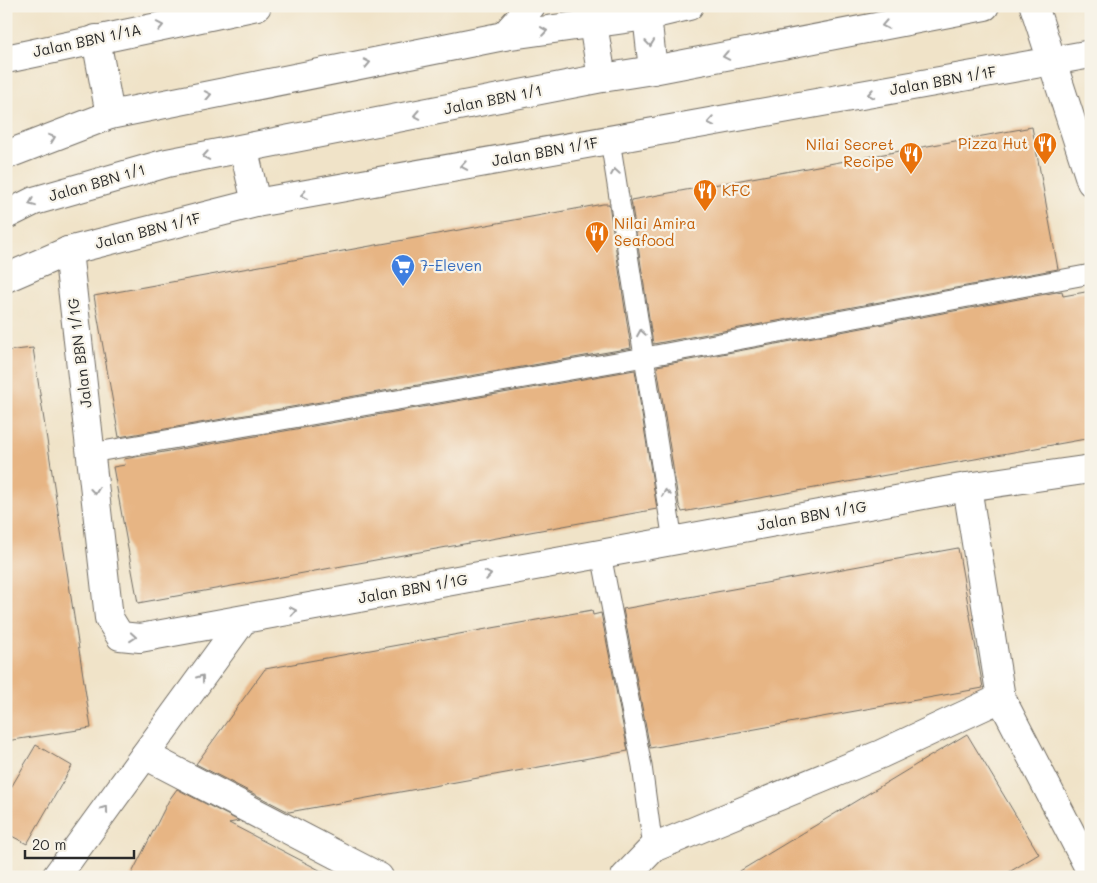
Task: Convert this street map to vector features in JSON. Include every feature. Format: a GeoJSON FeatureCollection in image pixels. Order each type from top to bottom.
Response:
{"type":"FeatureCollection","features":[{"type":"Feature","properties":{"kind":"street","name":"Jalan BBN 1/1A"},"geometry":{"type":"LineString","coordinates":[[6,59],[257,6]]}},
{"type":"Feature","properties":{"kind":"street"},"geometry":{"type":"LineString","coordinates":[[504,36],[531,6]]}},
{"type":"Feature","properties":{"kind":"street"},"geometry":{"type":"LineString","coordinates":[[6,155],[110,115],[504,36],[591,15],[689,6]]}},
{"type":"Feature","properties":{"kind":"street","name":"Jalan BBN 1/1"},"geometry":{"type":"LineString","coordinates":[[6,215],[34,201],[167,163],[244,150],[602,78],[653,70],[985,6]]}},
{"type":"Feature","properties":{"kind":"street"},"geometry":{"type":"LineString","coordinates":[[1034,6],[1091,182]]}},
{"type":"Feature","properties":{"kind":"street"},"geometry":{"type":"LineString","coordinates":[[647,11],[653,70]]}},
{"type":"Feature","properties":{"kind":"street"},"geometry":{"type":"LineString","coordinates":[[591,15],[602,78]]}},
{"type":"Feature","properties":{"kind":"street"},"geometry":{"type":"LineString","coordinates":[[96,39],[110,115]]}},
{"type":"Feature","properties":{"kind":"street","name":"Jalan BBN 1/1F"},"geometry":{"type":"LineString","coordinates":[[6,278],[68,251],[256,203],[1091,54]]}},
{"type":"Feature","properties":{"kind":"street"},"geometry":{"type":"LineString","coordinates":[[244,150],[256,203]]}},
{"type":"Feature","properties":{"kind":"street","name":"Jalan BBN 1/1G"},"geometry":{"type":"LineString","coordinates":[[68,251],[109,618],[120,636],[140,638],[967,487],[1091,469]]}},
{"type":"Feature","properties":{"kind":"street"},"geometry":{"type":"LineString","coordinates":[[967,487],[1001,698],[1091,872],[1084,877]]}},
{"type":"Feature","properties":{"kind":"street"},"geometry":{"type":"LineString","coordinates":[[56,877],[244,620]]}},
{"type":"Feature","properties":{"kind":"street"},"geometry":{"type":"LineString","coordinates":[[624,877],[653,848],[881,754],[1001,698]]}},
{"type":"Feature","properties":{"kind":"street"},"geometry":{"type":"LineString","coordinates":[[145,755],[379,877]]}},
{"type":"Feature","properties":{"kind":"lane"},"geometry":{"type":"LineString","coordinates":[[610,140],[673,542]]}},
{"type":"Feature","properties":{"kind":"lane"},"geometry":{"type":"LineString","coordinates":[[92,453],[645,357],[1091,274]]}},
{"type":"Feature","properties":{"kind":"lane"},"geometry":{"type":"LineString","coordinates":[[601,554],[642,766],[653,848]]}},
{"type":"Feature","properties":{"kind":"building"},"geometry":{"type":"Polygon","coordinates":[[[1032,127],[1058,269],[653,344],[631,200],[1032,127]]]}},
{"type":"Feature","properties":{"kind":"building"},"geometry":{"type":"Polygon","coordinates":[[[609,204],[631,348],[119,437],[94,296],[609,204]]]}},
{"type":"Feature","properties":{"kind":"building"},"geometry":{"type":"Polygon","coordinates":[[[1062,291],[1063,296],[1091,291],[1091,438],[682,512],[679,505],[657,366],[1062,291]]]}},
{"type":"Feature","properties":{"kind":"building"},"geometry":{"type":"Polygon","coordinates":[[[33,348],[91,728],[6,741],[6,351],[33,348]]]}},
{"type":"Feature","properties":{"kind":"building"},"geometry":{"type":"Polygon","coordinates":[[[635,370],[657,509],[138,603],[113,467],[125,465],[124,459],[635,370]]]}},
{"type":"Feature","properties":{"kind":"building"},"geometry":{"type":"Polygon","coordinates":[[[958,548],[983,688],[650,748],[623,609],[958,548]]]}},
{"type":"Feature","properties":{"kind":"building"},"geometry":{"type":"Polygon","coordinates":[[[592,610],[593,615],[601,613],[628,751],[289,812],[196,764],[265,669],[592,610]]]}},
{"type":"Feature","properties":{"kind":"building"},"geometry":{"type":"Polygon","coordinates":[[[967,734],[1039,854],[1001,877],[730,877],[967,734]]]}},
{"type":"Feature","properties":{"kind":"building"},"geometry":{"type":"Polygon","coordinates":[[[36,745],[72,766],[27,844],[6,833],[6,796],[36,745]]]}},
{"type":"Feature","properties":{"kind":"building"},"geometry":{"type":"Polygon","coordinates":[[[177,789],[239,821],[229,823],[333,877],[130,877],[169,800],[177,789]]]}},
{"type":"Feature","properties":{"kind":"place","name":"Pizza Hut"},"geometry":{"type":"Point","coordinates":[1045,165]}},
{"type":"Feature","properties":{"kind":"place","name":"Nilai Secret Recipe"},"geometry":{"type":"Point","coordinates":[911,175]}},
{"type":"Feature","properties":{"kind":"place","name":"KFC"},"geometry":{"type":"Point","coordinates":[705,212]}},
{"type":"Feature","properties":{"kind":"place","name":"Nilai Amira Seafood"},"geometry":{"type":"Point","coordinates":[597,254]}},
{"type":"Feature","properties":{"kind":"place","name":"7-Eleven"},"geometry":{"type":"Point","coordinates":[403,287]}}]}
